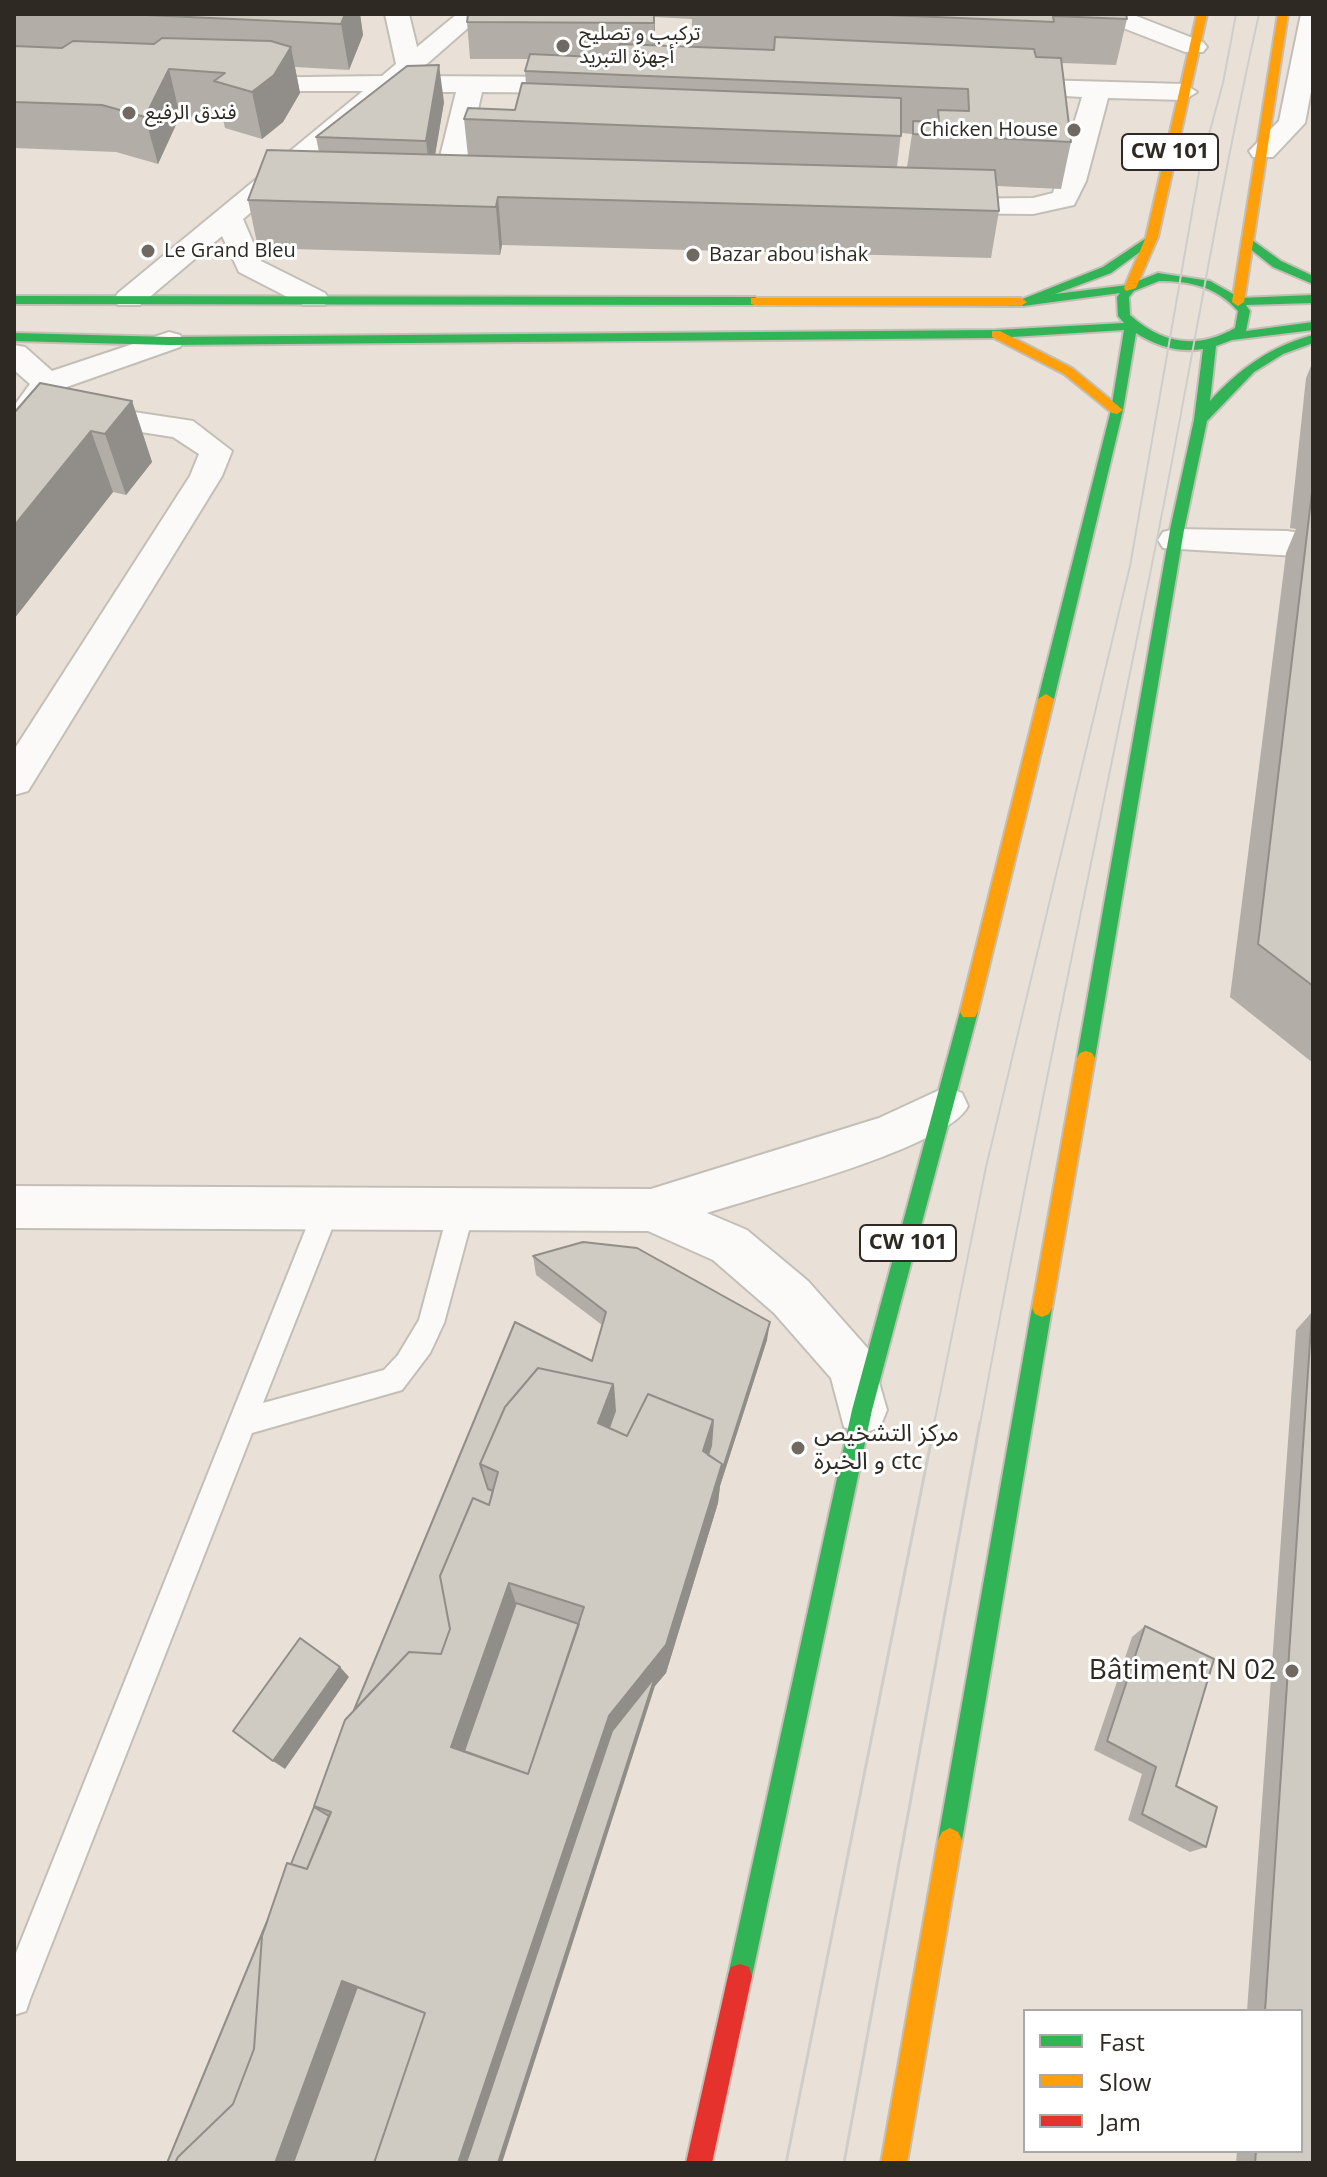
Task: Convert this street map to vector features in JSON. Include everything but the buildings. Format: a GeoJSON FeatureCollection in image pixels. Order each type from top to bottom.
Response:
{"type":"FeatureCollection","features":[{"type":"Feature","properties":{"kind":"main road","name":"CW 101"},"geometry":{"type":"LineString","coordinates":[[1130,288],[1152,237],[1202,14]]}},
{"type":"Feature","properties":{"kind":"main road"},"geometry":{"type":"LineString","coordinates":[[1233,337],[1245,321],[1238,302],[1283,14]]}},
{"type":"Feature","properties":{"kind":"main road"},"geometry":{"type":"LineString","coordinates":[[1023,302],[1103,274],[1134,256],[1152,237]]}},
{"type":"Feature","properties":{"kind":"main road"},"geometry":{"type":"LineString","coordinates":[[1248,242],[1277,264],[1313,280]]}},
{"type":"Feature","properties":{"kind":"main road"},"geometry":{"type":"LineString","coordinates":[[14,300],[1023,302],[1130,288],[1158,277],[1181,277],[1212,284],[1238,302],[1313,299]]}},
{"type":"Feature","properties":{"kind":"main road"},"geometry":{"type":"LineString","coordinates":[[1130,288],[1121,306],[1131,326]]}},
{"type":"Feature","properties":{"kind":"main road","name":"CW 101"},"geometry":{"type":"LineString","coordinates":[[699,2163],[862,1410],[946,1106],[1117,410],[1131,326]]}},
{"type":"Feature","properties":{"kind":"main road"},"geometry":{"type":"LineString","coordinates":[[14,337],[169,341],[996,334],[1131,326],[1158,341],[1192,347],[1210,346],[1233,337],[1313,326]]}},
{"type":"Feature","properties":{"kind":"main road"},"geometry":{"type":"LineString","coordinates":[[996,334],[1068,371],[1117,410]]}},
{"type":"Feature","properties":{"kind":"main road"},"geometry":{"type":"LineString","coordinates":[[1201,420],[1221,392],[1256,362],[1293,343],[1313,339]]}},
{"type":"Feature","properties":{"kind":"main road"},"geometry":{"type":"LineString","coordinates":[[894,2163],[1175,540],[1201,420],[1210,346]]}},
{"type":"Feature","properties":{"kind":"street"},"geometry":{"type":"LineString","coordinates":[[397,14],[409,66]]}},
{"type":"Feature","properties":{"kind":"street"},"geometry":{"type":"LineString","coordinates":[[129,299],[472,14]]}},
{"type":"Feature","properties":{"kind":"street"},"geometry":{"type":"LineString","coordinates":[[1109,14],[1194,47]]}},
{"type":"Feature","properties":{"kind":"street"},"geometry":{"type":"LineString","coordinates":[[1263,151],[1292,123],[1309,63],[1313,14]]}},
{"type":"Feature","properties":{"kind":"street"},"geometry":{"type":"LineString","coordinates":[[211,83],[607,85]]}},
{"type":"Feature","properties":{"kind":"street"},"geometry":{"type":"LineString","coordinates":[[444,197],[471,84]]}},
{"type":"Feature","properties":{"kind":"street"},"geometry":{"type":"LineString","coordinates":[[972,86],[1184,92]]}},
{"type":"Feature","properties":{"kind":"street"},"geometry":{"type":"LineString","coordinates":[[915,206],[1033,206],[1064,199],[1097,89]]}},
{"type":"Feature","properties":{"kind":"street"},"geometry":{"type":"LineString","coordinates":[[258,190],[305,192]]}},
{"type":"Feature","properties":{"kind":"street"},"geometry":{"type":"LineString","coordinates":[[413,196],[475,198]]}},
{"type":"Feature","properties":{"kind":"street"},"geometry":{"type":"LineString","coordinates":[[229,219],[249,266],[314,299]]}},
{"type":"Feature","properties":{"kind":"street"},"geometry":{"type":"LineString","coordinates":[[31,406],[169,341]]}},
{"type":"Feature","properties":{"kind":"street"},"geometry":{"type":"LineString","coordinates":[[14,354],[31,406]]}},
{"type":"Feature","properties":{"kind":"street"},"geometry":{"type":"LineString","coordinates":[[14,781],[206,476],[216,451],[182,428],[31,406]]}},
{"type":"Feature","properties":{"kind":"street"},"geometry":{"type":"LineString","coordinates":[[1175,540],[1287,542],[1313,546]]}},
{"type":"Feature","properties":{"kind":"street"},"geometry":{"type":"LineString","coordinates":[[14,1207],[328,1206],[651,1210],[891,1134],[946,1106]]}},
{"type":"Feature","properties":{"kind":"street"},"geometry":{"type":"LineString","coordinates":[[651,1210],[730,1245],[791,1297],[853,1367],[862,1410]]}},
{"type":"Feature","properties":{"kind":"lane"},"geometry":{"type":"LineString","coordinates":[[14,1999],[328,1206]]}},
{"type":"Feature","properties":{"kind":"lane"},"geometry":{"type":"LineString","coordinates":[[243,1422],[392,1381],[410,1364],[438,1302],[462,1208]]}},
{"type":"Feature","properties":{"kind":"tram line"},"geometry":{"type":"LineString","coordinates":[[934,1424],[986,1167],[1130,566],[1200,167],[1223,83],[1236,14]]}},
{"type":"Feature","properties":{"kind":"tram line"},"geometry":{"type":"LineString","coordinates":[[980,1424],[1259,14]]}},
{"type":"Feature","properties":{"kind":"tram line"},"geometry":{"type":"LineString","coordinates":[[786,2163],[935,1422]]}},
{"type":"Feature","properties":{"kind":"tram line"},"geometry":{"type":"LineString","coordinates":[[844,2163],[980,1422]]}},
{"type":"Feature","properties":{"kind":"traffic: fast"},"geometry":{"type":"LineString","coordinates":[[1023,302],[1107,270],[1151,239]]}},
{"type":"Feature","properties":{"kind":"traffic: fast"},"geometry":{"type":"LineString","coordinates":[[1248,242],[1277,264],[1313,280]]}},
{"type":"Feature","properties":{"kind":"traffic: fast"},"geometry":{"type":"LineString","coordinates":[[1158,277],[1195,280],[1217,287],[1244,311],[1241,330],[1226,339],[1195,346],[1180,346],[1150,336],[1124,316],[1123,297],[1130,288],[1158,277]]}},
{"type":"Feature","properties":{"kind":"traffic: fast"},"geometry":{"type":"LineString","coordinates":[[1021,302],[1130,288]]}},
{"type":"Feature","properties":{"kind":"traffic: fast"},"geometry":{"type":"LineString","coordinates":[[1238,302],[1313,299]]}},
{"type":"Feature","properties":{"kind":"traffic: fast"},"geometry":{"type":"LineString","coordinates":[[14,300],[755,301]]}},
{"type":"Feature","properties":{"kind":"traffic: fast"},"geometry":{"type":"LineString","coordinates":[[14,337],[169,341],[996,334],[1131,326]]}},
{"type":"Feature","properties":{"kind":"traffic: fast"},"geometry":{"type":"LineString","coordinates":[[1046,699],[1117,410],[1131,326]]}},
{"type":"Feature","properties":{"kind":"traffic: fast"},"geometry":{"type":"LineString","coordinates":[[1233,337],[1313,326]]}},
{"type":"Feature","properties":{"kind":"traffic: fast"},"geometry":{"type":"LineString","coordinates":[[1201,420],[1250,369],[1279,351],[1313,339]]}},
{"type":"Feature","properties":{"kind":"traffic: fast"},"geometry":{"type":"LineString","coordinates":[[1086,1058],[1177,530],[1201,420],[1210,346]]}},
{"type":"Feature","properties":{"kind":"traffic: fast"},"geometry":{"type":"LineString","coordinates":[[740,1976],[862,1410],[969,1012]]}},
{"type":"Feature","properties":{"kind":"traffic: fast"},"geometry":{"type":"LineString","coordinates":[[950,1840],[1042,1308]]}},
{"type":"Feature","properties":{"kind":"traffic: slow"},"geometry":{"type":"LineString","coordinates":[[1130,288],[1152,237],[1202,14]]}},
{"type":"Feature","properties":{"kind":"traffic: slow"},"geometry":{"type":"LineString","coordinates":[[1238,302],[1283,14]]}},
{"type":"Feature","properties":{"kind":"traffic: slow"},"geometry":{"type":"LineString","coordinates":[[755,301],[1021,302]]}},
{"type":"Feature","properties":{"kind":"traffic: slow"},"geometry":{"type":"LineString","coordinates":[[996,334],[1068,371],[1117,410]]}},
{"type":"Feature","properties":{"kind":"traffic: slow"},"geometry":{"type":"LineString","coordinates":[[969,1012],[1046,699]]}},
{"type":"Feature","properties":{"kind":"traffic: slow"},"geometry":{"type":"LineString","coordinates":[[1042,1308],[1086,1058]]}},
{"type":"Feature","properties":{"kind":"traffic: slow"},"geometry":{"type":"LineString","coordinates":[[894,2163],[950,1840]]}},
{"type":"Feature","properties":{"kind":"traffic: jam"},"geometry":{"type":"LineString","coordinates":[[699,2163],[740,1976]]}},
{"type":"Feature","properties":{"kind":"place","name":"تركيب و تصليح أجهزة التبريد"},"geometry":{"type":"Point","coordinates":[563,46]}},
{"type":"Feature","properties":{"kind":"place","name":"فندق الرفيع"},"geometry":{"type":"Point","coordinates":[129,113]}},
{"type":"Feature","properties":{"kind":"place","name":"Chicken House"},"geometry":{"type":"Point","coordinates":[1074,130]}},
{"type":"Feature","properties":{"kind":"place","name":"Le Grand Bleu"},"geometry":{"type":"Point","coordinates":[148,251]}},
{"type":"Feature","properties":{"kind":"place","name":"Bazar abou ishak"},"geometry":{"type":"Point","coordinates":[693,255]}},
{"type":"Feature","properties":{"kind":"place","name":"مركز التشخيص و الخبرة ctc"},"geometry":{"type":"Point","coordinates":[798,1448]}},
{"type":"Feature","properties":{"kind":"place","name":"Bâtiment N 02"},"geometry":{"type":"Point","coordinates":[1292,1671]}}]}
